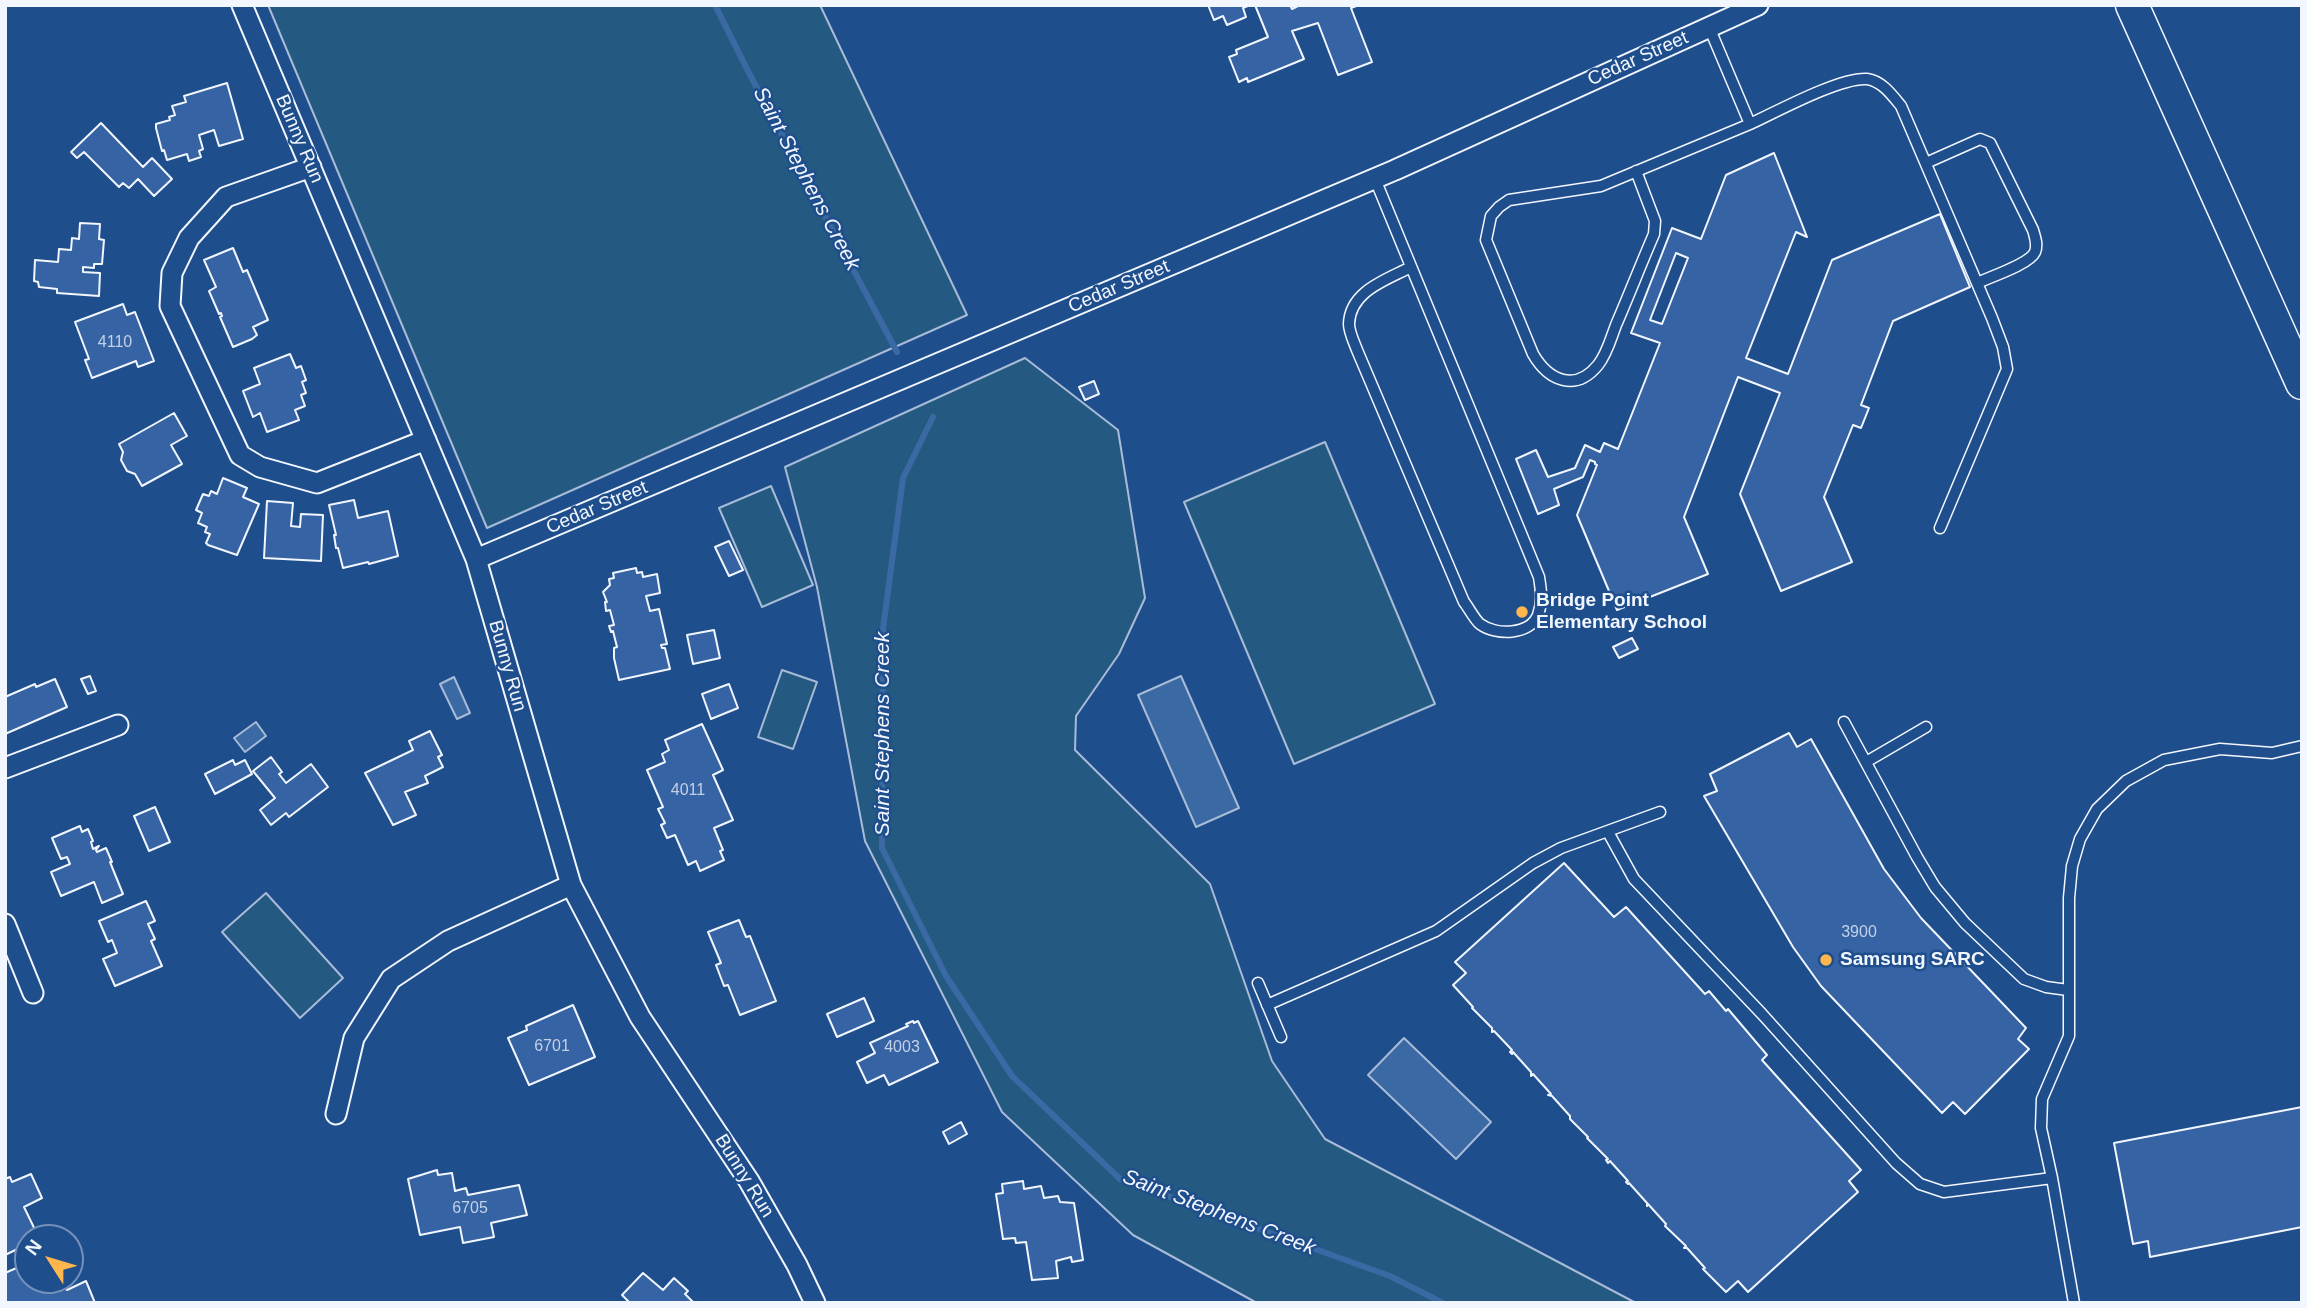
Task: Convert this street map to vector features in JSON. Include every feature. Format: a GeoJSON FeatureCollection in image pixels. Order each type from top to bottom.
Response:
{"type":"FeatureCollection","features":[{"type":"Feature","properties":{"kind":"highway"},"geometry":{"type":"LineString","coordinates":[[2132,5],[2302,383]]}},
{"type":"Feature","properties":{"kind":"street","name":"Bunny Run"},"geometry":{"type":"LineString","coordinates":[[242,5],[476,559],[571,885],[640,1017],[749,1181],[797,1265],[815,1303]]}},
{"type":"Feature","properties":{"kind":"street","name":"Cedar Street"},"geometry":{"type":"LineString","coordinates":[[476,559],[1375,179],[1758,5]]}},
{"type":"Feature","properties":{"kind":"street"},"geometry":{"type":"LineString","coordinates":[[311,167],[226,197],[189,238],[172,273],[170,306],[240,455],[260,467],[317,483],[426,440]]}},
{"type":"Feature","properties":{"kind":"street"},"geometry":{"type":"LineString","coordinates":[[5,768],[118,725]]}},
{"type":"Feature","properties":{"kind":"street"},"geometry":{"type":"LineString","coordinates":[[336,1114],[355,1038],[391,979],[448,942],[571,885]]}},
{"type":"Feature","properties":{"kind":"street"},"geometry":{"type":"LineString","coordinates":[[5,924],[33,993]]}},
{"type":"Feature","properties":{"kind":"lane"},"geometry":{"type":"LineString","coordinates":[[1709,27],[1749,124]]}},
{"type":"Feature","properties":{"kind":"lane"},"geometry":{"type":"LineString","coordinates":[[1636,171],[1655,221],[1654,234],[1598,366],[1574,381],[1555,378],[1540,366],[1533,354],[1497,270],[1486,240],[1491,215],[1509,200],[1601,186],[1636,171],[1749,124],[1844,82],[1869,79],[1888,90],[1900,106],[1926,163],[2003,347],[2007,369],[1940,527]]}},
{"type":"Feature","properties":{"kind":"lane"},"geometry":{"type":"LineString","coordinates":[[1926,163],[1980,139],[1990,143],[2033,230],[2036,251],[2030,260],[1977,283]]}},
{"type":"Feature","properties":{"kind":"lane"},"geometry":{"type":"LineString","coordinates":[[1375,179],[1539,577],[1542,598],[1537,618],[1519,631],[1501,632],[1480,624],[1464,602],[1357,351],[1349,326],[1352,306],[1369,288],[1411,267]]}},
{"type":"Feature","properties":{"kind":"lane"},"geometry":{"type":"LineString","coordinates":[[1844,722],[1934,887],[1965,923],[2024,979],[2046,987],[2068,990]]}},
{"type":"Feature","properties":{"kind":"lane"},"geometry":{"type":"LineString","coordinates":[[1866,762],[1926,727]]}},
{"type":"Feature","properties":{"kind":"lane"},"geometry":{"type":"LineString","coordinates":[[2074,1303],[2052,1178],[2040,1128],[2042,1099],[2069,1036],[2072,866],[2080,839],[2097,809],[2126,781],[2164,760],[2220,749],[2272,753],[2302,746]]}},
{"type":"Feature","properties":{"kind":"lane"},"geometry":{"type":"LineString","coordinates":[[1267,1004],[1436,931],[1533,863],[1561,848],[1660,812]]}},
{"type":"Feature","properties":{"kind":"lane"},"geometry":{"type":"LineString","coordinates":[[1608,832],[1634,879],[1762,1014],[1896,1163],[1920,1184],[1944,1192],[2052,1178]]}},
{"type":"Feature","properties":{"kind":"lane"},"geometry":{"type":"LineString","coordinates":[[1258,983],[1281,1037]]}},
{"type":"Feature","properties":{"kind":"shaded area"},"geometry":{"type":"Polygon","coordinates":[[[268,5],[820,5],[967,315],[487,528],[268,5]]]}},
{"type":"Feature","properties":{"kind":"shaded area"},"geometry":{"type":"Polygon","coordinates":[[[1025,358],[1118,430],[1145,598],[1119,654],[1076,716],[1075,750],[1210,884],[1272,1061],[1325,1139],[1636,1303],[1257,1303],[1133,1235],[1002,1112],[865,841],[817,587],[785,467],[1025,358]]]}},
{"type":"Feature","properties":{"kind":"shaded area"},"geometry":{"type":"Polygon","coordinates":[[[1325,442],[1435,704],[1294,764],[1184,502],[1325,442]]]}},
{"type":"Feature","properties":{"kind":"shaded area"},"geometry":{"type":"Polygon","coordinates":[[[771,486],[813,585],[762,607],[719,508],[771,486]]]}},
{"type":"Feature","properties":{"kind":"shaded area"},"geometry":{"type":"Polygon","coordinates":[[[782,670],[817,682],[793,749],[758,737],[782,670]]]}},
{"type":"Feature","properties":{"kind":"shaded area"},"geometry":{"type":"Polygon","coordinates":[[[1181,676],[1239,808],[1196,827],[1138,695],[1181,676]]]}},
{"type":"Feature","properties":{"kind":"shaded area"},"geometry":{"type":"Polygon","coordinates":[[[454,677],[470,713],[457,719],[440,684],[454,677]]]}},
{"type":"Feature","properties":{"kind":"shaded area"},"geometry":{"type":"Polygon","coordinates":[[[256,722],[266,736],[245,752],[234,738],[256,722]]]}},
{"type":"Feature","properties":{"kind":"shaded area"},"geometry":{"type":"Polygon","coordinates":[[[266,893],[343,978],[300,1018],[222,932],[266,893]]]}},
{"type":"Feature","properties":{"kind":"shaded area"},"geometry":{"type":"Polygon","coordinates":[[[1404,1038],[1491,1122],[1456,1159],[1368,1075],[1404,1038]]]}},
{"type":"Feature","properties":{"kind":"building"},"geometry":{"type":"Polygon","coordinates":[[[1208,5],[1250,5],[1243,8],[1246,17],[1227,25],[1223,16],[1214,20],[1208,5]]]}},
{"type":"Feature","properties":{"kind":"building"},"geometry":{"type":"Polygon","coordinates":[[[1255,5],[1290,5],[1292,9],[1300,5],[1359,5],[1351,8],[1372,62],[1338,75],[1318,23],[1292,31],[1304,59],[1248,82],[1247,78],[1239,82],[1229,57],[1237,54],[1236,50],[1268,37],[1255,5]]]}},
{"type":"Feature","properties":{"kind":"building"},"geometry":{"type":"Polygon","coordinates":[[[227,83],[243,139],[219,146],[214,130],[199,135],[203,149],[199,151],[201,157],[189,161],[187,154],[167,160],[164,150],[162,151],[156,124],[170,120],[169,117],[175,115],[172,106],[186,102],[184,96],[227,83]]]}},
{"type":"Feature","properties":{"kind":"building"},"geometry":{"type":"Polygon","coordinates":[[[101,123],[143,167],[152,158],[172,179],[154,196],[138,179],[129,188],[123,183],[119,187],[84,152],[77,158],[71,152],[101,123]]]}},
{"type":"Feature","properties":{"kind":"building"},"geometry":{"type":"Polygon","coordinates":[[[1774,153],[1807,237],[1796,232],[1746,358],[1788,374],[1832,260],[1940,214],[1970,287],[1893,321],[1861,405],[1869,408],[1861,428],[1853,425],[1824,497],[1852,562],[1781,591],[1740,494],[1780,393],[1738,377],[1684,517],[1708,574],[1617,610],[1577,515],[1597,465],[1595,462],[1590,460],[1583,477],[1554,489],[1559,505],[1538,514],[1516,459],[1536,450],[1548,477],[1575,468],[1585,445],[1600,452],[1604,443],[1618,449],[1660,343],[1631,333],[1672,228],[1701,239],[1726,175],[1774,153]],[[1676,253],[1650,320],[1662,324],[1688,258],[1676,253]]]}},
{"type":"Feature","properties":{"kind":"building"},"geometry":{"type":"Polygon","coordinates":[[[80,223],[100,224],[99,239],[104,240],[102,264],[94,264],[94,268],[83,267],[83,272],[100,273],[99,296],[57,293],[57,289],[39,287],[38,282],[34,281],[35,260],[58,262],[59,249],[71,250],[72,238],[79,239],[80,223]]]}},
{"type":"Feature","properties":{"kind":"building"},"geometry":{"type":"Polygon","coordinates":[[[233,248],[243,272],[247,270],[268,320],[253,327],[257,335],[252,339],[233,347],[220,317],[221,313],[219,314],[209,291],[216,287],[204,260],[233,248]]]}},
{"type":"Feature","properties":{"kind":"building"},"geometry":{"type":"Polygon","coordinates":[[[123,304],[127,315],[135,312],[154,361],[138,367],[136,361],[92,378],[85,360],[89,359],[75,322],[123,304]]]}},
{"type":"Feature","properties":{"kind":"building"},"geometry":{"type":"Polygon","coordinates":[[[290,354],[296,368],[301,366],[306,380],[302,382],[306,393],[301,395],[305,406],[295,410],[299,420],[267,432],[260,413],[253,417],[243,391],[260,384],[254,368],[290,354]]]}},
{"type":"Feature","properties":{"kind":"building"},"geometry":{"type":"Polygon","coordinates":[[[1094,381],[1099,394],[1085,400],[1079,387],[1094,381]]]}},
{"type":"Feature","properties":{"kind":"building"},"geometry":{"type":"Polygon","coordinates":[[[174,413],[187,436],[171,445],[182,464],[142,486],[135,474],[127,471],[121,460],[123,452],[119,444],[174,413]]]}},
{"type":"Feature","properties":{"kind":"building"},"geometry":{"type":"Polygon","coordinates":[[[223,478],[247,488],[243,497],[259,504],[237,555],[208,545],[206,543],[210,534],[205,532],[207,527],[198,523],[202,513],[196,510],[203,494],[209,496],[211,491],[217,494],[223,478]]]}},
{"type":"Feature","properties":{"kind":"building"},"geometry":{"type":"Polygon","coordinates":[[[354,500],[358,518],[388,511],[398,556],[343,568],[336,548],[329,505],[354,500]]]}},
{"type":"Feature","properties":{"kind":"building"},"geometry":{"type":"Polygon","coordinates":[[[267,501],[293,503],[291,526],[300,527],[301,514],[323,515],[321,561],[264,558],[267,501]]]}},
{"type":"Feature","properties":{"kind":"building"},"geometry":{"type":"Polygon","coordinates":[[[729,541],[743,570],[729,576],[715,547],[729,541]]]}},
{"type":"Feature","properties":{"kind":"building"},"geometry":{"type":"Polygon","coordinates":[[[636,568],[637,573],[642,572],[643,577],[657,574],[660,593],[646,596],[650,611],[659,609],[667,644],[661,645],[665,648],[670,669],[619,680],[614,658],[614,648],[617,647],[609,626],[614,625],[610,610],[606,611],[607,602],[603,592],[610,585],[609,579],[614,578],[613,573],[636,568]]]}},
{"type":"Feature","properties":{"kind":"building"},"geometry":{"type":"Polygon","coordinates":[[[714,630],[720,658],[693,664],[687,635],[714,630]]]}},
{"type":"Feature","properties":{"kind":"building"},"geometry":{"type":"Polygon","coordinates":[[[1632,638],[1638,649],[1619,658],[1613,647],[1632,638]]]}},
{"type":"Feature","properties":{"kind":"building"},"geometry":{"type":"Polygon","coordinates":[[[90,676],[96,691],[88,694],[81,679],[90,676]]]}},
{"type":"Feature","properties":{"kind":"building"},"geometry":{"type":"Polygon","coordinates":[[[55,679],[67,707],[5,734],[5,697],[55,679]]]}},
{"type":"Feature","properties":{"kind":"building"},"geometry":{"type":"Polygon","coordinates":[[[729,684],[738,708],[711,719],[702,694],[729,684]]]}},
{"type":"Feature","properties":{"kind":"building"},"geometry":{"type":"Polygon","coordinates":[[[702,724],[723,770],[713,775],[733,820],[714,828],[724,860],[700,871],[696,861],[688,865],[675,835],[667,838],[661,825],[665,823],[658,809],[663,807],[647,770],[665,762],[662,754],[669,750],[665,740],[702,724]]]}},
{"type":"Feature","properties":{"kind":"building"},"geometry":{"type":"Polygon","coordinates":[[[430,731],[442,755],[438,757],[443,767],[425,776],[428,783],[405,792],[416,815],[393,825],[365,773],[413,750],[409,741],[430,731]]]}},
{"type":"Feature","properties":{"kind":"building"},"geometry":{"type":"Polygon","coordinates":[[[1789,733],[1797,747],[1811,739],[1884,869],[1921,918],[2026,1028],[2018,1039],[2029,1049],[1965,1114],[1953,1102],[1942,1113],[1821,986],[1793,947],[1704,796],[1717,791],[1710,774],[1789,733]]]}},
{"type":"Feature","properties":{"kind":"building"},"geometry":{"type":"Polygon","coordinates":[[[271,757],[286,783],[311,764],[328,787],[289,817],[286,813],[271,825],[260,810],[275,798],[253,771],[271,757]]]}},
{"type":"Feature","properties":{"kind":"building"},"geometry":{"type":"Polygon","coordinates":[[[233,760],[235,765],[245,760],[252,774],[215,794],[205,774],[233,760]]]}},
{"type":"Feature","properties":{"kind":"building"},"geometry":{"type":"Polygon","coordinates":[[[155,807],[170,842],[149,851],[134,816],[155,807]]]}},
{"type":"Feature","properties":{"kind":"building"},"geometry":{"type":"Polygon","coordinates":[[[80,826],[82,832],[88,829],[93,849],[99,846],[97,852],[106,848],[123,894],[102,903],[94,882],[61,896],[51,872],[70,864],[67,857],[61,859],[52,838],[80,826]]]}},
{"type":"Feature","properties":{"kind":"building"},"geometry":{"type":"Polygon","coordinates":[[[1564,863],[1614,917],[1626,907],[1705,994],[1709,991],[1726,1011],[1728,1009],[1767,1055],[1762,1060],[1861,1170],[1849,1181],[1858,1192],[1748,1292],[1738,1281],[1726,1292],[1703,1269],[1705,1268],[1684,1248],[1686,1246],[1665,1226],[1648,1204],[1647,1206],[1610,1161],[1608,1163],[1608,1159],[1552,1096],[1548,1095],[1551,1094],[1533,1074],[1531,1076],[1531,1072],[1510,1052],[1512,1050],[1494,1031],[1492,1032],[1492,1028],[1453,985],[1466,973],[1455,962],[1564,863]]]}},
{"type":"Feature","properties":{"kind":"building"},"geometry":{"type":"Polygon","coordinates":[[[146,901],[155,921],[148,924],[155,939],[151,941],[162,966],[115,986],[103,959],[117,953],[112,940],[108,942],[99,921],[146,901]]]}},
{"type":"Feature","properties":{"kind":"building"},"geometry":{"type":"Polygon","coordinates":[[[739,920],[746,937],[750,936],[776,1001],[740,1015],[728,985],[724,986],[716,965],[721,963],[708,932],[739,920]]]}},
{"type":"Feature","properties":{"kind":"building"},"geometry":{"type":"Polygon","coordinates":[[[864,998],[874,1021],[837,1037],[827,1014],[864,998]]]}},
{"type":"Feature","properties":{"kind":"building"},"geometry":{"type":"Polygon","coordinates":[[[573,1005],[595,1057],[529,1085],[508,1038],[527,1030],[526,1026],[573,1005]]]}},
{"type":"Feature","properties":{"kind":"building"},"geometry":{"type":"Polygon","coordinates":[[[918,1021],[938,1062],[889,1085],[884,1075],[867,1083],[857,1062],[875,1053],[870,1043],[908,1026],[906,1024],[918,1021]]]}},
{"type":"Feature","properties":{"kind":"building"},"geometry":{"type":"Polygon","coordinates":[[[2302,1107],[2302,1227],[2150,1257],[2148,1241],[2133,1244],[2114,1143],[2302,1107]]]}},
{"type":"Feature","properties":{"kind":"building"},"geometry":{"type":"Polygon","coordinates":[[[961,1122],[967,1134],[949,1144],[943,1132],[961,1122]]]}},
{"type":"Feature","properties":{"kind":"building"},"geometry":{"type":"Polygon","coordinates":[[[437,1170],[438,1175],[452,1173],[455,1191],[466,1188],[468,1195],[519,1185],[527,1215],[491,1223],[494,1237],[463,1243],[460,1227],[420,1235],[408,1179],[437,1170]]]}},
{"type":"Feature","properties":{"kind":"building"},"geometry":{"type":"Polygon","coordinates":[[[31,1174],[42,1198],[24,1207],[32,1224],[14,1224],[14,1251],[5,1255],[5,1179],[10,1177],[12,1182],[31,1174]]]}},
{"type":"Feature","properties":{"kind":"building"},"geometry":{"type":"Polygon","coordinates":[[[1023,1181],[1024,1189],[1041,1186],[1044,1198],[1058,1196],[1060,1202],[1074,1203],[1083,1260],[1072,1262],[1071,1257],[1056,1261],[1058,1278],[1032,1280],[1026,1242],[1016,1243],[1015,1238],[1003,1239],[996,1194],[1003,1193],[1002,1184],[1023,1181]]]}},
{"type":"Feature","properties":{"kind":"building"},"geometry":{"type":"Polygon","coordinates":[[[14,1269],[14,1294],[84,1294],[86,1281],[95,1303],[5,1303],[5,1273],[14,1269]]]}},
{"type":"Feature","properties":{"kind":"building"},"geometry":{"type":"Polygon","coordinates":[[[643,1273],[663,1290],[674,1278],[688,1291],[685,1294],[694,1303],[630,1303],[622,1295],[643,1273]]]}},
{"type":"Feature","properties":{"kind":"waterway","name":"Saint Stephens Creek"},"geometry":{"type":"LineString","coordinates":[[715,5],[897,352]]}},
{"type":"Feature","properties":{"kind":"waterway","name":"Saint Stephens Creek"},"geometry":{"type":"LineString","coordinates":[[933,417],[903,478],[883,629],[882,848],[946,976],[1012,1076],[1120,1179],[1390,1276],[1443,1303]]}},
{"type":"Feature","properties":{"kind":"place","name":"Bridge Point Elementary School"},"geometry":{"type":"Point","coordinates":[1522,612]}},
{"type":"Feature","properties":{"kind":"place","name":"Samsung SARC"},"geometry":{"type":"Point","coordinates":[1826,960]}}]}
